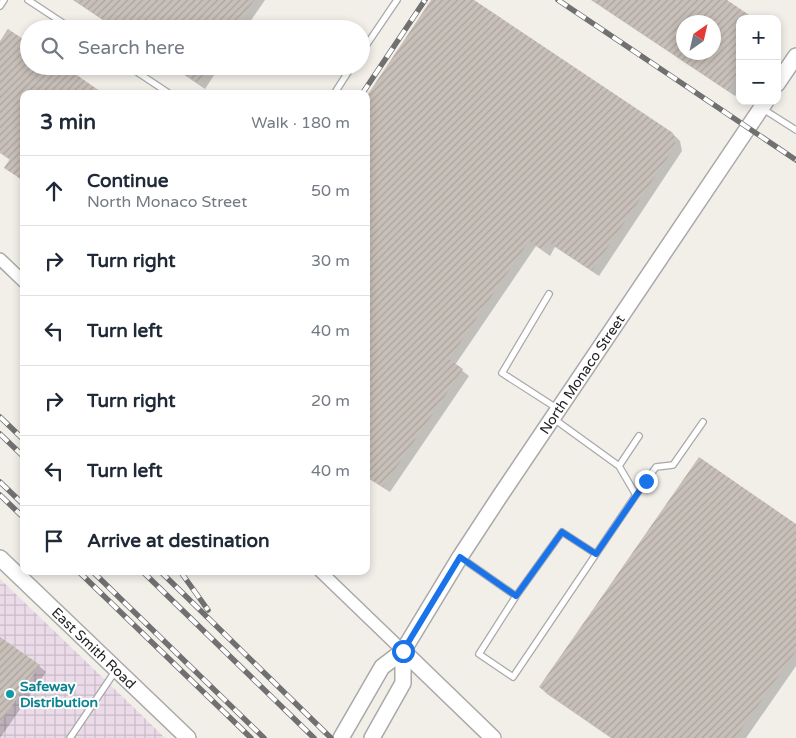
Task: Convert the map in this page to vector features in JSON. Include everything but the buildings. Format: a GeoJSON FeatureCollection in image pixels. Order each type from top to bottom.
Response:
{"type":"FeatureCollection","features":[{"type":"Feature","properties":{"kind":"street"},"geometry":{"type":"LineString","coordinates":[[781,78],[796,56]]}},
{"type":"Feature","properties":{"kind":"street","name":"North Monaco Street"},"geometry":{"type":"LineString","coordinates":[[341,738],[382,667],[403,651],[460,557],[763,105]]}},
{"type":"Feature","properties":{"kind":"street"},"geometry":{"type":"LineString","coordinates":[[0,258],[20,278]]}},
{"type":"Feature","properties":{"kind":"street","name":"East Smith Road"},"geometry":{"type":"LineString","coordinates":[[0,558],[188,738]]}},
{"type":"Feature","properties":{"kind":"street"},"geometry":{"type":"LineString","coordinates":[[324,575],[493,738]]}},
{"type":"Feature","properties":{"kind":"street"},"geometry":{"type":"LineString","coordinates":[[372,738],[403,683],[403,651]]}},
{"type":"Feature","properties":{"kind":"lane"},"geometry":{"type":"LineString","coordinates":[[0,6],[4,0]]}},
{"type":"Feature","properties":{"kind":"lane"},"geometry":{"type":"LineString","coordinates":[[28,0],[58,20]]}},
{"type":"Feature","properties":{"kind":"lane"},"geometry":{"type":"LineString","coordinates":[[370,40],[397,0]]}},
{"type":"Feature","properties":{"kind":"lane"},"geometry":{"type":"LineString","coordinates":[[142,75],[164,90]]}},
{"type":"Feature","properties":{"kind":"lane"},"geometry":{"type":"LineString","coordinates":[[337,90],[346,75]]}},
{"type":"Feature","properties":{"kind":"lane"},"geometry":{"type":"LineString","coordinates":[[763,105],[796,130]]}},
{"type":"Feature","properties":{"kind":"lane"},"geometry":{"type":"LineString","coordinates":[[549,294],[502,373],[619,466],[636,495]]}},
{"type":"Feature","properties":{"kind":"lane"},"geometry":{"type":"LineString","coordinates":[[596,554],[562,532],[516,596],[479,654],[513,676],[656,468],[673,465],[703,422]]}},
{"type":"Feature","properties":{"kind":"lane"},"geometry":{"type":"LineString","coordinates":[[619,466],[639,436]]}},
{"type":"Feature","properties":{"kind":"lane"},"geometry":{"type":"LineString","coordinates":[[460,557],[516,596]]}},
{"type":"Feature","properties":{"kind":"lane"},"geometry":{"type":"LineString","coordinates":[[70,738],[116,670]]}},
{"type":"Feature","properties":{"kind":"shaded area"},"geometry":{"type":"Polygon","coordinates":[[[0,579],[125,699],[165,738],[0,738],[0,579]]]}},
{"type":"Feature","properties":{"kind":"railway"},"geometry":{"type":"LineString","coordinates":[[365,90],[425,0]]}},
{"type":"Feature","properties":{"kind":"railway"},"geometry":{"type":"LineString","coordinates":[[558,0],[796,160]]}},
{"type":"Feature","properties":{"kind":"railway"},"geometry":{"type":"LineString","coordinates":[[0,417],[20,436]]}},
{"type":"Feature","properties":{"kind":"railway"},"geometry":{"type":"LineString","coordinates":[[0,434],[20,453]]}},
{"type":"Feature","properties":{"kind":"railway"},"geometry":{"type":"LineString","coordinates":[[0,482],[20,501]]}},
{"type":"Feature","properties":{"kind":"railway"},"geometry":{"type":"LineString","coordinates":[[0,495],[20,514]]}},
{"type":"Feature","properties":{"kind":"railway"},"geometry":{"type":"LineString","coordinates":[[82,575],[251,738]]}},
{"type":"Feature","properties":{"kind":"railway"},"geometry":{"type":"LineString","coordinates":[[96,575],[264,738]]}},
{"type":"Feature","properties":{"kind":"railway"},"geometry":{"type":"LineString","coordinates":[[146,575],[314,738]]}},
{"type":"Feature","properties":{"kind":"railway"},"geometry":{"type":"LineString","coordinates":[[164,575],[331,738]]}},
{"type":"Feature","properties":{"kind":"railway"},"geometry":{"type":"LineString","coordinates":[[183,575],[208,610]]}},
{"type":"Feature","properties":{"kind":"place","name":"Safeway Distribution"},"geometry":{"type":"Point","coordinates":[10,694]}},
{"type":"Feature","properties":{"kind":"route"},"geometry":{"type":"LineString","coordinates":[[403,651],[460,557],[516,596],[562,532],[596,554],[646,481]]}}]}
